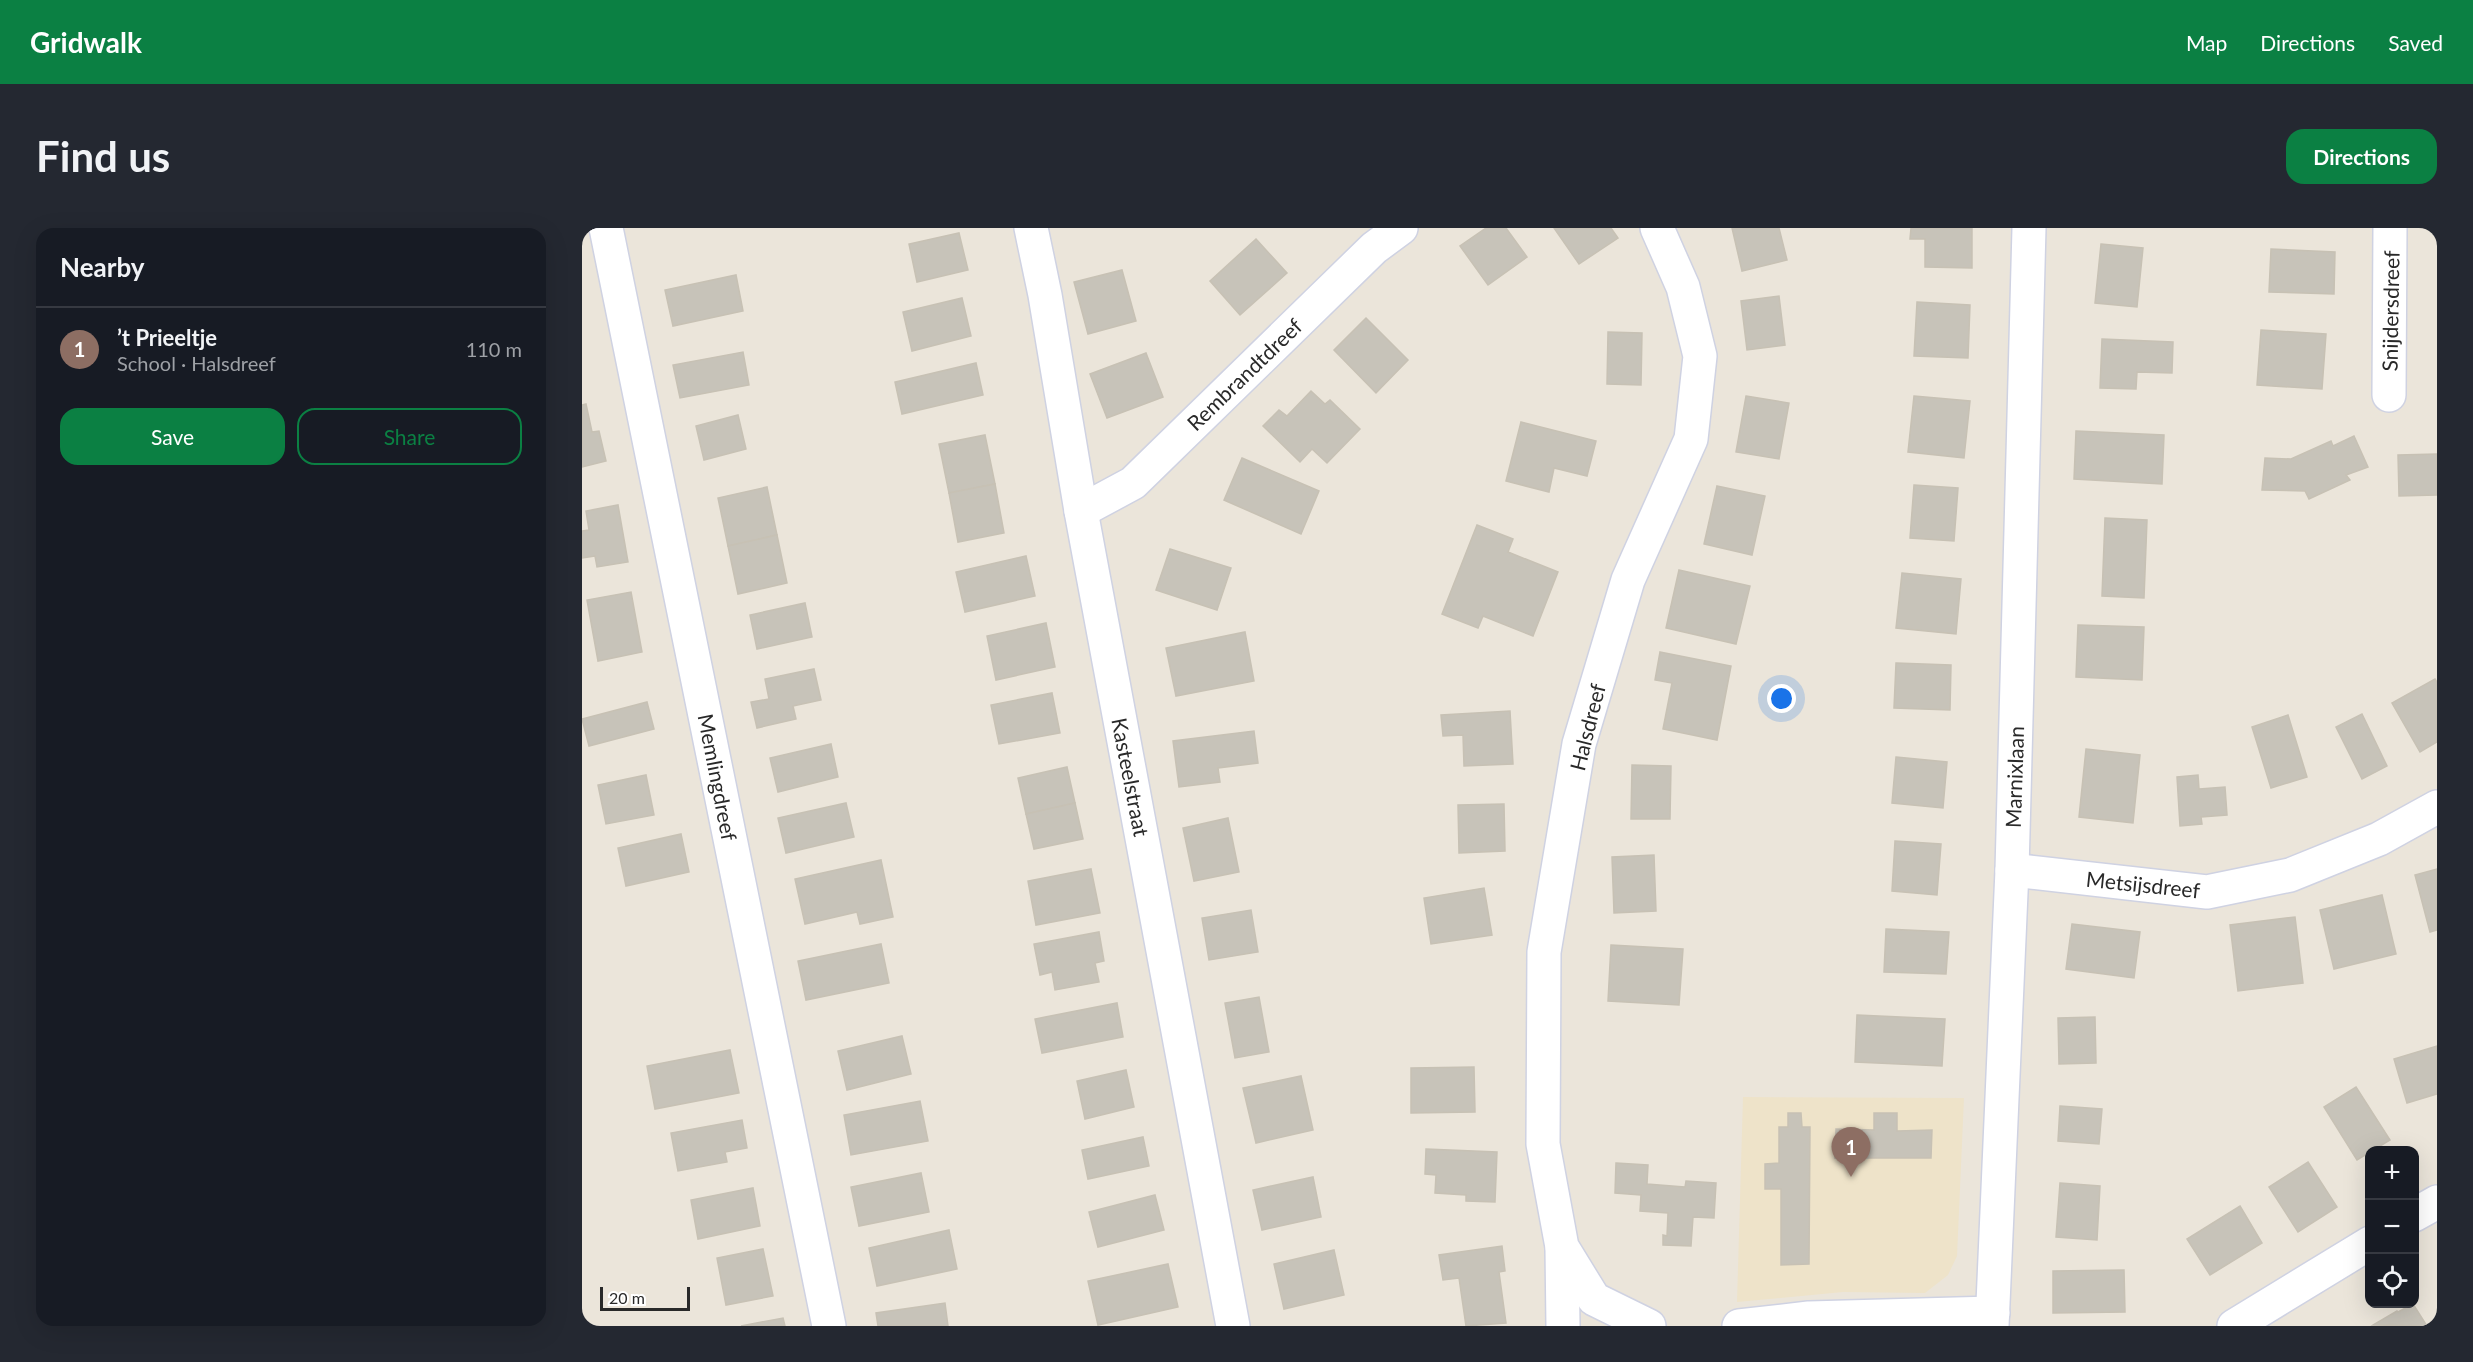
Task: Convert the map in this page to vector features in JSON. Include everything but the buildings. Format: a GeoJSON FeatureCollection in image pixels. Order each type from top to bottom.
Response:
{"type":"FeatureCollection","features":[{"type":"Feature","properties":{"kind":"street","name":"Memlingdreef"},"geometry":{"type":"LineString","coordinates":[[606,228],[829,1326]]}},
{"type":"Feature","properties":{"kind":"street","name":"Kasteelstraat"},"geometry":{"type":"LineString","coordinates":[[1031,228],[1045,295],[1081,511],[1233,1326]]}},
{"type":"Feature","properties":{"kind":"street","name":"Rembrandtdreef"},"geometry":{"type":"LineString","coordinates":[[1081,511],[1133,483],[1374,248],[1401,228]]}},
{"type":"Feature","properties":{"kind":"street","name":"Halsdreef"},"geometry":{"type":"LineString","coordinates":[[1563,1326],[1562,1247],[1542,1144],[1544,952],[1579,744],[1628,580],[1691,439],[1700,356],[1683,287],[1657,228]]}},
{"type":"Feature","properties":{"kind":"street","name":"Marnixlaan"},"geometry":{"type":"LineString","coordinates":[[1993,1320],[2012,870],[2029,228]]}},
{"type":"Feature","properties":{"kind":"street","name":"Snijdersdreef"},"geometry":{"type":"LineString","coordinates":[[2389,395],[2390,228]]}},
{"type":"Feature","properties":{"kind":"street","name":"Metsijsdreef"},"geometry":{"type":"LineString","coordinates":[[2012,870],[2207,892],[2290,875],[2379,839],[2437,807]]}},
{"type":"Feature","properties":{"kind":"street"},"geometry":{"type":"LineString","coordinates":[[2419,1213],[2437,1202]]}},
{"type":"Feature","properties":{"kind":"street"},"geometry":{"type":"LineString","coordinates":[[2234,1326],[2365,1246]]}},
{"type":"Feature","properties":{"kind":"street","name":"Halsdreef"},"geometry":{"type":"LineString","coordinates":[[1562,1247],[1594,1299],[1649,1326]]}},
{"type":"Feature","properties":{"kind":"street"},"geometry":{"type":"LineString","coordinates":[[1739,1326],[1809,1318],[1993,1320]]}},
{"type":"Feature","properties":{"kind":"shaded area"},"geometry":{"type":"Polygon","coordinates":[[[1743,1097],[1964,1098],[1957,1256],[1948,1275],[1925,1293],[1843,1292],[1737,1302],[1743,1097]]]}},
{"type":"Feature","properties":{"kind":"place","name":"’t Prieeltje"},"geometry":{"type":"Point","coordinates":[1851,1177]}}]}
